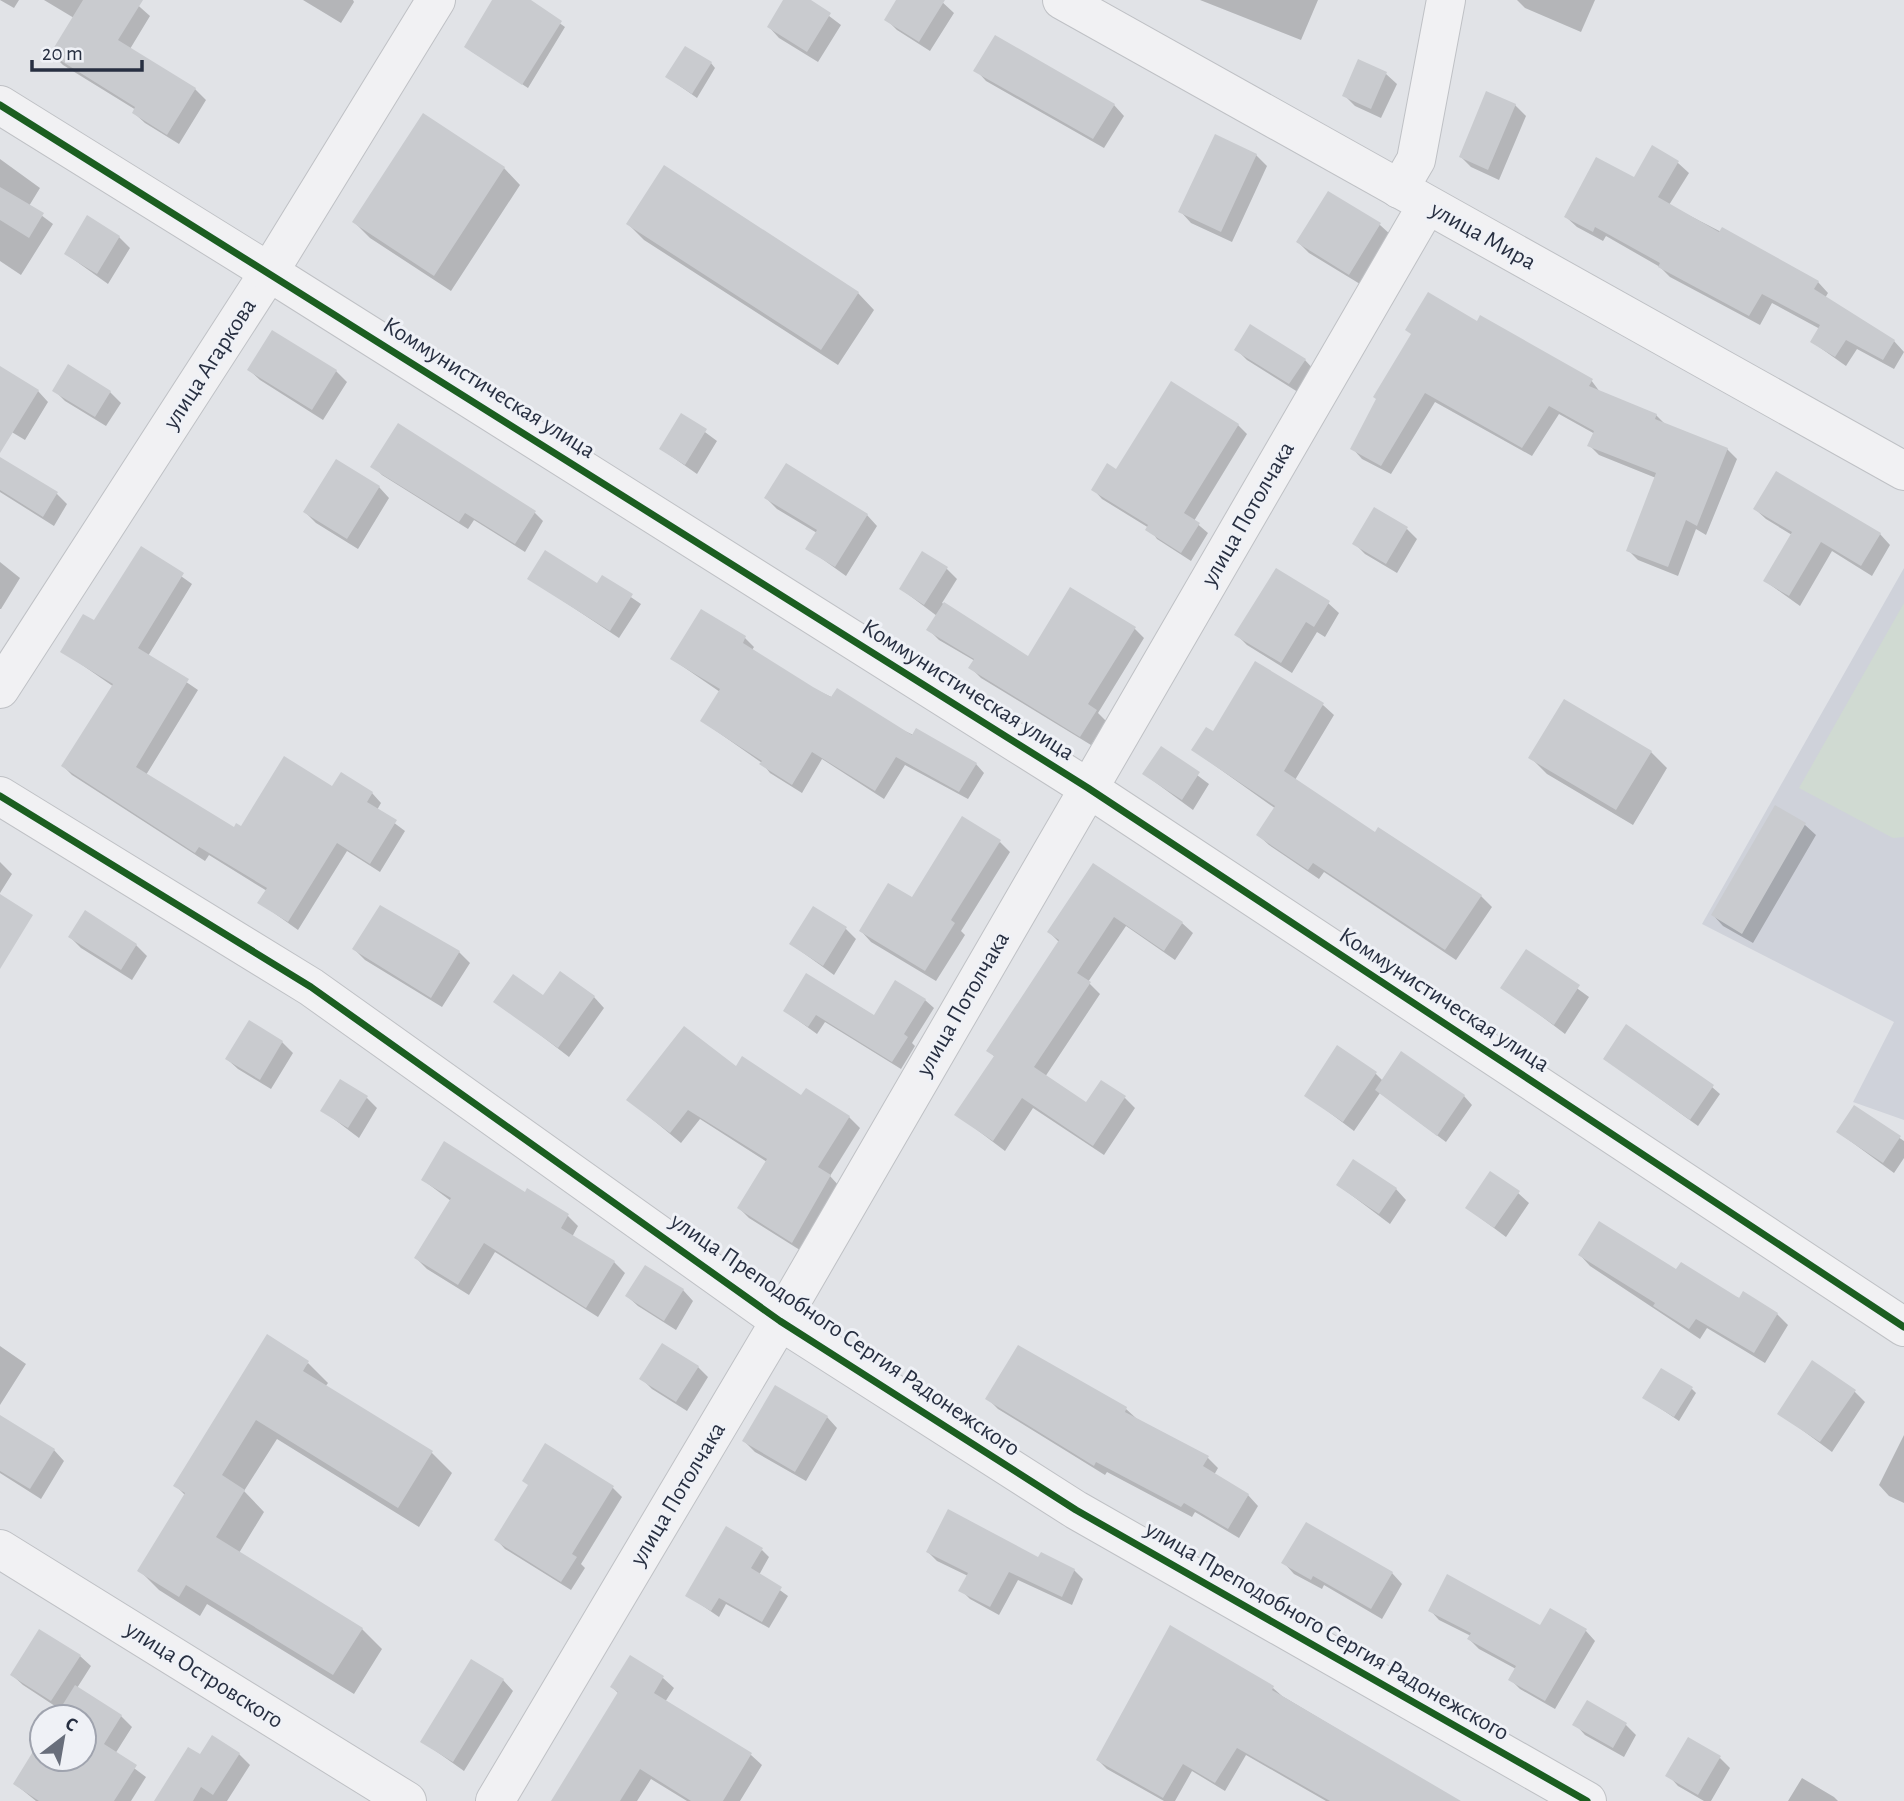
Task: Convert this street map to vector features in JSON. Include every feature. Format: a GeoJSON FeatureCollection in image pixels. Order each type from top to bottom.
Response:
{"type":"FeatureCollection","features":[{"type":"Feature","properties":{"kind":"street","name":"улица Агаркова"},"geometry":{"type":"LineString","coordinates":[[0,689],[269,272],[436,0]]}},
{"type":"Feature","properties":{"kind":"street","name":"улица Мира"},"geometry":{"type":"LineString","coordinates":[[1062,0],[1904,471]]}},
{"type":"Feature","properties":{"kind":"street","name":"улица Потолчака"},"geometry":{"type":"LineString","coordinates":[[495,1801],[780,1321],[1088,788],[1413,197],[1416,160],[1446,0]]}},
{"type":"Feature","properties":{"kind":"street","name":"Коммунистическая улица"},"geometry":{"type":"LineString","coordinates":[[0,105],[1088,788],[1904,1328]]}},
{"type":"Feature","properties":{"kind":"street","name":"улица Преподобного Сергия Радонежского"},"geometry":{"type":"LineString","coordinates":[[0,796],[311,987],[780,1321],[1076,1510],[1587,1801]]}},
{"type":"Feature","properties":{"kind":"street","name":"улица Островского"},"geometry":{"type":"LineString","coordinates":[[0,1549],[407,1801]]}},
{"type":"Feature","properties":{"kind":"shaded area"},"geometry":{"type":"Polygon","coordinates":[[[1904,568],[1904,1120],[1853,1102],[1894,1022],[1702,924],[1904,568]]]}},
{"type":"Feature","properties":{"kind":"shaded area"},"geometry":{"type":"Polygon","coordinates":[[[1904,603],[1904,837],[1893,838],[1799,788],[1904,603]]]}},
{"type":"Feature","properties":{"kind":"building"},"geometry":{"type":"Polygon","coordinates":[[[83,0],[143,0],[118,40],[196,88],[167,135],[132,113],[135,107],[50,54],[83,0]]]}},
{"type":"Feature","properties":{"kind":"building"},"geometry":{"type":"Polygon","coordinates":[[[492,0],[531,0],[562,21],[522,85],[464,47],[492,0]]]}},
{"type":"Feature","properties":{"kind":"building"},"geometry":{"type":"Polygon","coordinates":[[[783,0],[811,0],[831,13],[807,52],[767,27],[783,0]]]}},
{"type":"Feature","properties":{"kind":"building"},"geometry":{"type":"Polygon","coordinates":[[[896,0],[945,0],[919,42],[884,20],[896,0]]]}},
{"type":"Feature","properties":{"kind":"building"},"geometry":{"type":"Polygon","coordinates":[[[995,35],[1115,104],[1093,139],[973,71],[995,35]]]}},
{"type":"Feature","properties":{"kind":"building"},"geometry":{"type":"Polygon","coordinates":[[[685,46],[712,62],[692,94],[665,77],[685,46]]]}},
{"type":"Feature","properties":{"kind":"building"},"geometry":{"type":"Polygon","coordinates":[[[1358,59],[1387,72],[1371,109],[1342,96],[1358,59]]]}},
{"type":"Feature","properties":{"kind":"building"},"geometry":{"type":"Polygon","coordinates":[[[1486,91],[1516,104],[1488,170],[1459,157],[1486,91]]]}},
{"type":"Feature","properties":{"kind":"building"},"geometry":{"type":"Polygon","coordinates":[[[423,113],[505,167],[434,276],[352,222],[423,113]]]}},
{"type":"Feature","properties":{"kind":"building"},"geometry":{"type":"Polygon","coordinates":[[[1215,134],[1257,154],[1221,232],[1178,212],[1215,134]]]}},
{"type":"Feature","properties":{"kind":"building"},"geometry":{"type":"Polygon","coordinates":[[[1652,145],[1679,161],[1658,197],[1719,232],[1722,227],[1819,281],[1814,289],[1895,340],[1883,360],[1846,340],[1835,357],[1810,342],[1820,325],[1762,294],[1749,316],[1658,267],[1660,263],[1595,227],[1593,232],[1564,217],[1596,157],[1634,177],[1652,145]]]}},
{"type":"Feature","properties":{"kind":"building"},"geometry":{"type":"Polygon","coordinates":[[[664,165],[859,292],[821,350],[626,224],[664,165]]]}},
{"type":"Feature","properties":{"kind":"building"},"geometry":{"type":"Polygon","coordinates":[[[0,187],[44,213],[29,238],[0,220],[0,187]]]}},
{"type":"Feature","properties":{"kind":"building"},"geometry":{"type":"Polygon","coordinates":[[[1328,191],[1381,223],[1349,275],[1296,242],[1328,191]]]}},
{"type":"Feature","properties":{"kind":"building"},"geometry":{"type":"Polygon","coordinates":[[[87,215],[120,236],[97,274],[64,254],[87,215]]]}},
{"type":"Feature","properties":{"kind":"building"},"geometry":{"type":"Polygon","coordinates":[[[1428,292],[1477,321],[1480,315],[1593,379],[1589,386],[1657,414],[1655,419],[1728,448],[1697,526],[1686,520],[1668,567],[1626,551],[1656,473],[1587,446],[1594,431],[1549,406],[1522,448],[1425,393],[1381,466],[1350,449],[1376,399],[1373,397],[1411,334],[1405,330],[1428,292]]]}},
{"type":"Feature","properties":{"kind":"building"},"geometry":{"type":"Polygon","coordinates":[[[1250,324],[1306,359],[1289,384],[1234,350],[1250,324]]]}},
{"type":"Feature","properties":{"kind":"building"},"geometry":{"type":"Polygon","coordinates":[[[272,330],[337,370],[312,410],[247,370],[272,330]]]}},
{"type":"Feature","properties":{"kind":"building"},"geometry":{"type":"Polygon","coordinates":[[[68,364],[111,391],[95,417],[52,391],[68,364]]]}},
{"type":"Feature","properties":{"kind":"building"},"geometry":{"type":"Polygon","coordinates":[[[0,366],[39,390],[0,453],[0,366]]]}},
{"type":"Feature","properties":{"kind":"building"},"geometry":{"type":"Polygon","coordinates":[[[1171,381],[1239,424],[1184,513],[1200,523],[1181,553],[1145,530],[1148,525],[1091,490],[1107,463],[1116,469],[1171,381]]]}},
{"type":"Feature","properties":{"kind":"building"},"geometry":{"type":"Polygon","coordinates":[[[681,413],[707,429],[685,465],[659,449],[681,413]]]}},
{"type":"Feature","properties":{"kind":"building"},"geometry":{"type":"Polygon","coordinates":[[[398,423],[536,511],[515,544],[465,513],[459,522],[370,467],[398,423]]]}},
{"type":"Feature","properties":{"kind":"building"},"geometry":{"type":"Polygon","coordinates":[[[0,457],[58,492],[43,517],[0,490],[0,457]]]}},
{"type":"Feature","properties":{"kind":"building"},"geometry":{"type":"Polygon","coordinates":[[[336,459],[380,486],[347,539],[303,512],[336,459]]]}},
{"type":"Feature","properties":{"kind":"building"},"geometry":{"type":"Polygon","coordinates":[[[786,463],[868,514],[835,567],[805,549],[817,530],[764,498],[786,463]]]}},
{"type":"Feature","properties":{"kind":"building"},"geometry":{"type":"Polygon","coordinates":[[[1776,471],[1881,533],[1861,566],[1821,542],[1789,596],[1763,581],[1792,532],[1753,509],[1776,471]]]}},
{"type":"Feature","properties":{"kind":"building"},"geometry":{"type":"Polygon","coordinates":[[[1374,507],[1408,527],[1386,564],[1352,544],[1374,507]]]}},
{"type":"Feature","properties":{"kind":"building"},"geometry":{"type":"Polygon","coordinates":[[[141,546],[184,573],[138,648],[189,679],[136,767],[234,827],[236,823],[241,826],[284,756],[332,786],[341,772],[373,792],[367,802],[397,820],[370,864],[337,843],[288,922],[257,903],[267,888],[199,847],[195,853],[61,766],[113,684],[60,652],[83,614],[94,620],[141,546]]]}},
{"type":"Feature","properties":{"kind":"building"},"geometry":{"type":"Polygon","coordinates":[[[545,550],[597,583],[602,575],[633,594],[610,631],[527,579],[545,550]]]}},
{"type":"Feature","properties":{"kind":"building"},"geometry":{"type":"Polygon","coordinates":[[[922,551],[948,567],[924,605],[899,589],[922,551]]]}},
{"type":"Feature","properties":{"kind":"building"},"geometry":{"type":"Polygon","coordinates":[[[1276,568],[1330,601],[1314,627],[1306,622],[1281,663],[1234,635],[1276,568]]]}},
{"type":"Feature","properties":{"kind":"building"},"geometry":{"type":"Polygon","coordinates":[[[1070,587],[1136,627],[1088,704],[1097,710],[1080,737],[968,668],[974,659],[926,630],[944,602],[1028,656],[1070,587]]]}},
{"type":"Feature","properties":{"kind":"building"},"geometry":{"type":"Polygon","coordinates":[[[701,609],[746,636],[743,643],[813,687],[831,697],[837,688],[912,735],[916,728],[977,763],[959,792],[896,757],[875,791],[812,752],[792,785],[759,764],[762,761],[700,721],[720,689],[670,659],[701,609]]]}},
{"type":"Feature","properties":{"kind":"building"},"geometry":{"type":"Polygon","coordinates":[[[1255,661],[1324,703],[1284,771],[1375,832],[1378,827],[1482,895],[1445,950],[1313,863],[1308,870],[1256,835],[1275,806],[1191,750],[1206,727],[1213,731],[1255,661]]]}},
{"type":"Feature","properties":{"kind":"building"},"geometry":{"type":"Polygon","coordinates":[[[1564,699],[1652,751],[1616,810],[1528,758],[1564,699]]]}},
{"type":"Feature","properties":{"kind":"building"},"geometry":{"type":"Polygon","coordinates":[[[1161,746],[1200,772],[1182,800],[1142,774],[1161,746]]]}},
{"type":"Feature","properties":{"kind":"building"},"geometry":{"type":"Polygon","coordinates":[[[1775,805],[1806,823],[1742,934],[1711,915],[1775,805]]]}},
{"type":"Feature","properties":{"kind":"building"},"geometry":{"type":"Polygon","coordinates":[[[962,816],[1001,840],[951,920],[955,923],[925,971],[859,931],[888,883],[912,897],[962,816]]]}},
{"type":"Feature","properties":{"kind":"building"},"geometry":{"type":"Polygon","coordinates":[[[1093,863],[1183,922],[1164,951],[1114,917],[1077,973],[1091,982],[1034,1067],[1086,1102],[1101,1080],[1126,1096],[1093,1146],[1022,1098],[993,1141],[954,1115],[994,1056],[986,1051],[1059,940],[1047,932],[1093,863]]]}},
{"type":"Feature","properties":{"kind":"building"},"geometry":{"type":"Polygon","coordinates":[[[0,894],[33,915],[0,969],[0,894]]]}},
{"type":"Feature","properties":{"kind":"building"},"geometry":{"type":"Polygon","coordinates":[[[380,905],[460,951],[431,998],[352,949],[380,905]]]}},
{"type":"Feature","properties":{"kind":"building"},"geometry":{"type":"Polygon","coordinates":[[[813,906],[847,927],[823,966],[789,944],[813,906]]]}},
{"type":"Feature","properties":{"kind":"building"},"geometry":{"type":"Polygon","coordinates":[[[85,910],[137,944],[121,970],[68,937],[85,910]]]}},
{"type":"Feature","properties":{"kind":"building"},"geometry":{"type":"Polygon","coordinates":[[[1526,949],[1580,985],[1554,1025],[1500,988],[1526,949]]]}},
{"type":"Feature","properties":{"kind":"building"},"geometry":{"type":"Polygon","coordinates":[[[560,971],[595,996],[558,1048],[493,1002],[513,974],[543,995],[560,971]]]}},
{"type":"Feature","properties":{"kind":"building"},"geometry":{"type":"Polygon","coordinates":[[[806,973],[874,1015],[895,980],[926,999],[904,1034],[908,1037],[892,1062],[816,1015],[808,1027],[783,1011],[806,973]]]}},
{"type":"Feature","properties":{"kind":"building"},"geometry":{"type":"Polygon","coordinates":[[[249,1020],[283,1041],[260,1080],[225,1059],[249,1020]]]}},
{"type":"Feature","properties":{"kind":"building"},"geometry":{"type":"Polygon","coordinates":[[[1626,1024],[1714,1085],[1690,1120],[1603,1059],[1626,1024]]]}},
{"type":"Feature","properties":{"kind":"building"},"geometry":{"type":"Polygon","coordinates":[[[684,1026],[736,1066],[742,1056],[801,1095],[806,1088],[850,1116],[818,1167],[831,1175],[792,1243],[737,1208],[767,1159],[688,1110],[670,1133],[626,1100],[684,1026]]]}},
{"type":"Feature","properties":{"kind":"building"},"geometry":{"type":"Polygon","coordinates":[[[1337,1045],[1377,1072],[1343,1122],[1304,1096],[1337,1045]]]}},
{"type":"Feature","properties":{"kind":"building"},"geometry":{"type":"Polygon","coordinates":[[[1401,1051],[1465,1095],[1437,1136],[1375,1090],[1401,1051]]]}},
{"type":"Feature","properties":{"kind":"building"},"geometry":{"type":"Polygon","coordinates":[[[340,1079],[368,1096],[348,1128],[320,1111],[340,1079]]]}},
{"type":"Feature","properties":{"kind":"building"},"geometry":{"type":"Polygon","coordinates":[[[1854,1105],[1901,1136],[1883,1163],[1836,1132],[1854,1105]]]}},
{"type":"Feature","properties":{"kind":"building"},"geometry":{"type":"Polygon","coordinates":[[[444,1141],[525,1192],[527,1188],[569,1214],[561,1228],[615,1261],[586,1308],[484,1243],[458,1285],[414,1258],[451,1198],[421,1180],[444,1141]]]}},
{"type":"Feature","properties":{"kind":"building"},"geometry":{"type":"Polygon","coordinates":[[[1353,1159],[1397,1188],[1379,1214],[1336,1185],[1353,1159]]]}},
{"type":"Feature","properties":{"kind":"building"},"geometry":{"type":"Polygon","coordinates":[[[1490,1171],[1520,1191],[1494,1228],[1465,1208],[1490,1171]]]}},
{"type":"Feature","properties":{"kind":"building"},"geometry":{"type":"Polygon","coordinates":[[[1599,1221],[1676,1269],[1681,1262],[1739,1298],[1743,1291],[1778,1313],[1754,1353],[1696,1319],[1689,1329],[1653,1306],[1655,1303],[1578,1255],[1599,1221]]]}},
{"type":"Feature","properties":{"kind":"building"},"geometry":{"type":"Polygon","coordinates":[[[645,1265],[684,1289],[664,1321],[625,1296],[645,1265]]]}},
{"type":"Feature","properties":{"kind":"building"},"geometry":{"type":"Polygon","coordinates":[[[267,1334],[309,1361],[303,1371],[433,1451],[398,1508],[256,1420],[222,1475],[245,1490],[216,1537],[363,1628],[333,1675],[186,1585],[179,1597],[137,1571],[185,1493],[173,1486],[267,1334]]]}},
{"type":"Feature","properties":{"kind":"building"},"geometry":{"type":"Polygon","coordinates":[[[662,1343],[699,1366],[676,1402],[639,1379],[662,1343]]]}},
{"type":"Feature","properties":{"kind":"building"},"geometry":{"type":"Polygon","coordinates":[[[1018,1345],[1127,1407],[1125,1412],[1209,1456],[1203,1466],[1249,1494],[1228,1529],[1184,1503],[1181,1507],[1096,1462],[1094,1466],[985,1399],[1018,1345]]]}},
{"type":"Feature","properties":{"kind":"building"},"geometry":{"type":"Polygon","coordinates":[[[1812,1360],[1856,1390],[1820,1442],[1777,1414],[1812,1360]]]}},
{"type":"Feature","properties":{"kind":"building"},"geometry":{"type":"Polygon","coordinates":[[[1661,1368],[1693,1387],[1674,1417],[1642,1398],[1661,1368]]]}},
{"type":"Feature","properties":{"kind":"building"},"geometry":{"type":"Polygon","coordinates":[[[775,1385],[828,1416],[795,1472],[742,1441],[775,1385]]]}},
{"type":"Feature","properties":{"kind":"building"},"geometry":{"type":"Polygon","coordinates":[[[0,1415],[55,1449],[30,1489],[0,1471],[0,1415]]]}},
{"type":"Feature","properties":{"kind":"building"},"geometry":{"type":"Polygon","coordinates":[[[545,1443],[614,1486],[572,1554],[577,1557],[561,1582],[494,1540],[528,1485],[522,1481],[545,1443]]]}},
{"type":"Feature","properties":{"kind":"building"},"geometry":{"type":"Polygon","coordinates":[[[948,1509],[1038,1557],[1041,1552],[1075,1569],[1062,1597],[1009,1572],[990,1607],[958,1591],[968,1573],[926,1552],[948,1509]]]}},
{"type":"Feature","properties":{"kind":"building"},"geometry":{"type":"Polygon","coordinates":[[[1306,1522],[1393,1572],[1371,1609],[1313,1576],[1311,1580],[1281,1563],[1306,1522]]]}},
{"type":"Feature","properties":{"kind":"building"},"geometry":{"type":"Polygon","coordinates":[[[726,1526],[763,1548],[751,1568],[782,1587],[762,1622],[719,1598],[711,1611],[685,1596],[726,1526]]]}},
{"type":"Feature","properties":{"kind":"building"},"geometry":{"type":"Polygon","coordinates":[[[1447,1574],[1540,1625],[1550,1608],[1587,1629],[1545,1701],[1508,1680],[1516,1666],[1467,1639],[1471,1633],[1428,1611],[1447,1574]]]}},
{"type":"Feature","properties":{"kind":"building"},"geometry":{"type":"Polygon","coordinates":[[[1170,1625],[1274,1686],[1272,1690],[1461,1801],[1330,1801],[1237,1748],[1215,1783],[1183,1764],[1163,1798],[1096,1760],[1170,1625]]]}},
{"type":"Feature","properties":{"kind":"building"},"geometry":{"type":"Polygon","coordinates":[[[39,1629],[81,1655],[51,1701],[10,1675],[39,1629]]]}},
{"type":"Feature","properties":{"kind":"building"},"geometry":{"type":"Polygon","coordinates":[[[630,1655],[664,1676],[654,1693],[752,1753],[723,1801],[691,1801],[640,1769],[620,1801],[551,1801],[618,1692],[610,1687],[630,1655]]]}},
{"type":"Feature","properties":{"kind":"building"},"geometry":{"type":"Polygon","coordinates":[[[471,1659],[504,1679],[453,1762],[420,1742],[471,1659]]]}},
{"type":"Feature","properties":{"kind":"building"},"geometry":{"type":"Polygon","coordinates":[[[75,1685],[122,1715],[104,1744],[137,1765],[114,1801],[39,1801],[13,1784],[28,1760],[28,1773],[98,1773],[98,1703],[64,1703],[75,1685]]]}},
{"type":"Feature","properties":{"kind":"building"},"geometry":{"type":"Polygon","coordinates":[[[1587,1700],[1627,1723],[1613,1748],[1572,1725],[1587,1700]]]}},
{"type":"Feature","properties":{"kind":"building"},"geometry":{"type":"Polygon","coordinates":[[[212,1735],[240,1753],[213,1795],[201,1787],[193,1801],[154,1801],[188,1747],[200,1754],[212,1735]]]}},
{"type":"Feature","properties":{"kind":"building"},"geometry":{"type":"Polygon","coordinates":[[[1688,1737],[1721,1756],[1698,1795],[1665,1776],[1688,1737]]]}},
{"type":"Feature","properties":{"kind":"cycle path"},"geometry":{"type":"LineString","coordinates":[[0,105],[1088,788],[1904,1327]]}},
{"type":"Feature","properties":{"kind":"cycle path"},"geometry":{"type":"LineString","coordinates":[[0,796],[311,987],[780,1321],[1076,1510],[1587,1801]]}}]}
